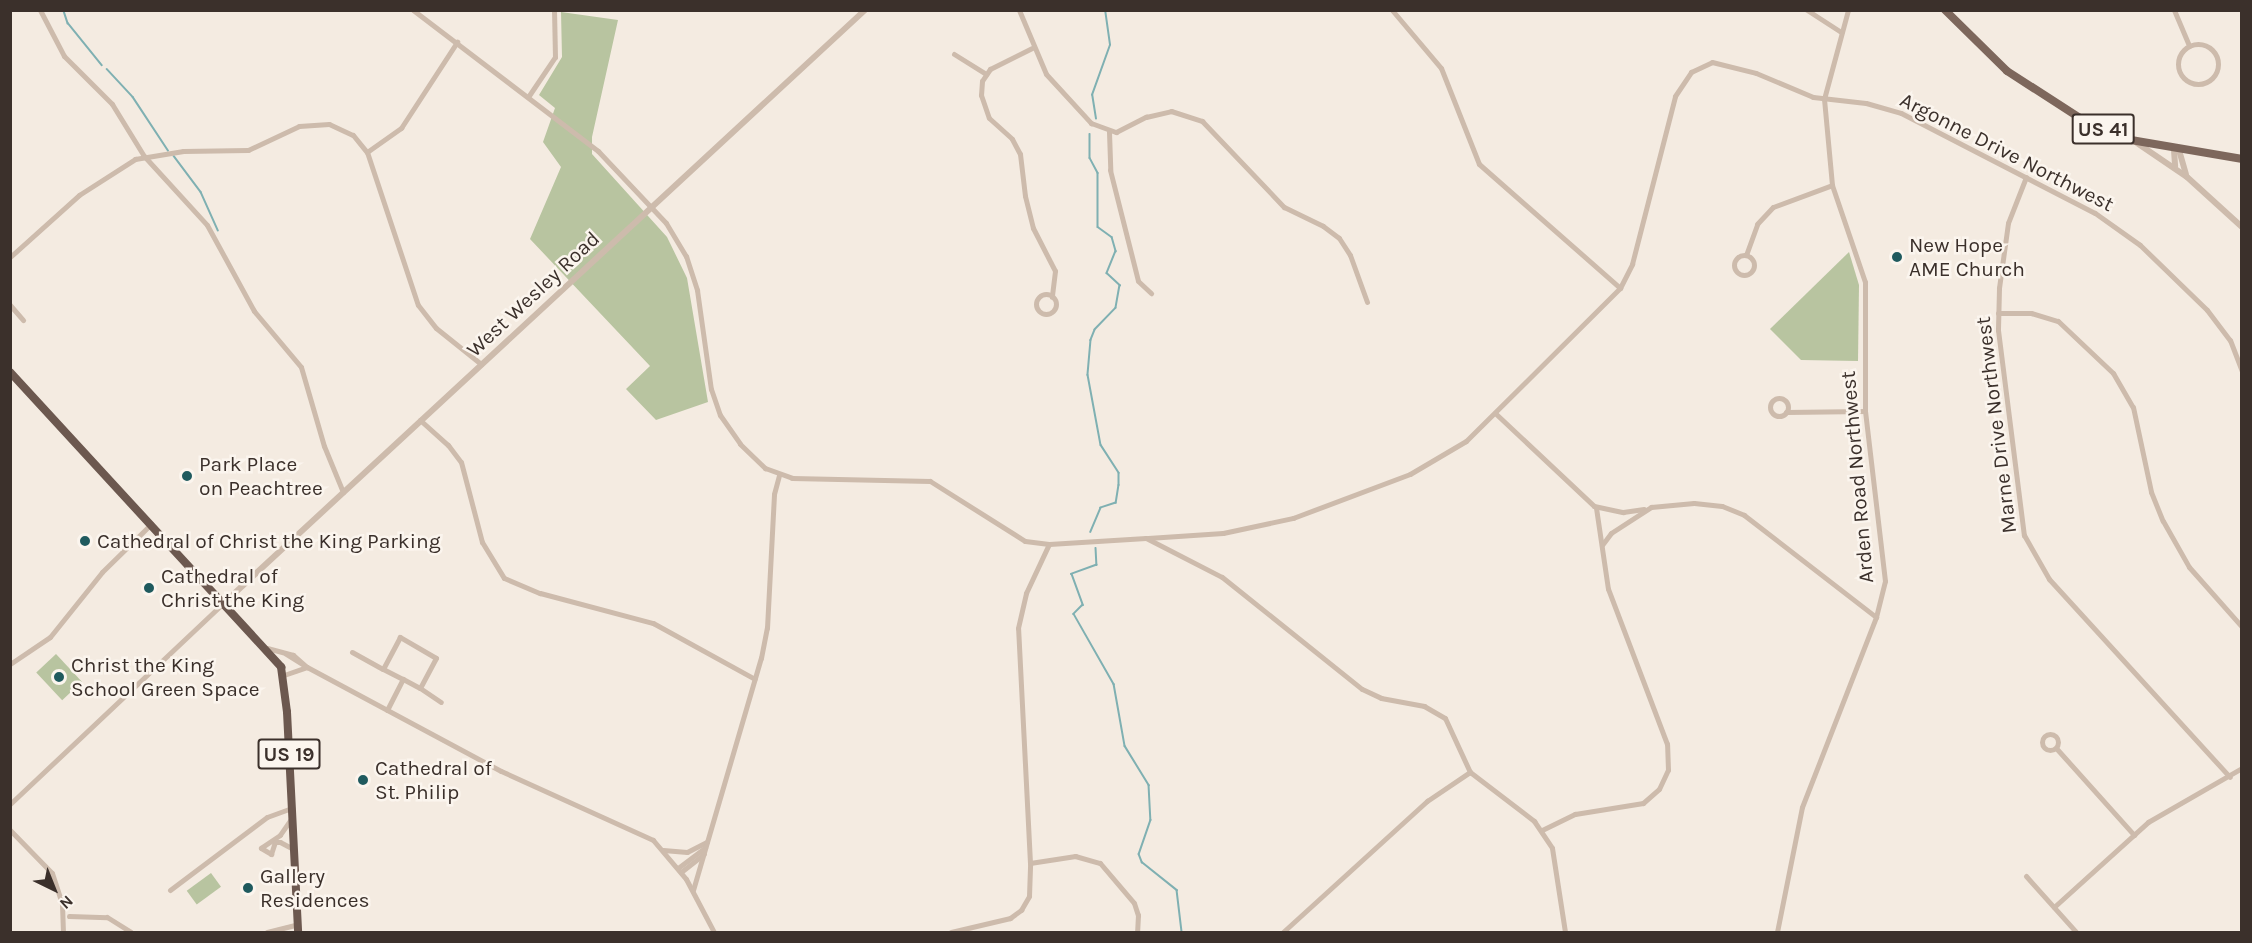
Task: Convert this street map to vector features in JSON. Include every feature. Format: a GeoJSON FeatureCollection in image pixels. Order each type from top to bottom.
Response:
{"type":"FeatureCollection","features":[{"type":"Feature","properties":{"kind":"highway","name":"US 19"},"geometry":{"type":"LineString","coordinates":[[10,372],[259,639],[284,675],[298,928]]}},
{"type":"Feature","properties":{"kind":"main road","name":"US 41"},"geometry":{"type":"LineString","coordinates":[[1946,10],[1994,60],[2034,91],[2080,118],[2131,140],[2176,150],[2241,159]]}},
{"type":"Feature","properties":{"kind":"main road","name":"US 41"},"geometry":{"type":"LineString","coordinates":[[2225,156],[2241,153]]}},
{"type":"Feature","properties":{"kind":"street"},"geometry":{"type":"LineString","coordinates":[[40,10],[60,51],[112,104],[144,156],[207,225],[254,311],[302,367],[324,446],[343,492]]}},
{"type":"Feature","properties":{"kind":"street"},"geometry":{"type":"LineString","coordinates":[[412,10],[458,42],[598,151],[651,207],[676,238],[693,275],[704,320],[711,389],[720,415],[741,444],[778,476],[774,494],[767,628],[755,679],[693,890]]}},
{"type":"Feature","properties":{"kind":"street"},"geometry":{"type":"LineString","coordinates":[[528,97],[555,57],[554,10]]}},
{"type":"Feature","properties":{"kind":"street","name":"West Wesley Road"},"geometry":{"type":"LineString","coordinates":[[225,602],[865,10]]}},
{"type":"Feature","properties":{"kind":"street"},"geometry":{"type":"LineString","coordinates":[[1019,10],[1032,48],[1065,98],[1091,123],[1109,132],[1122,130],[1165,112],[1202,121],[1284,207],[1323,226],[1339,238],[1350,255],[1367,302]]}},
{"type":"Feature","properties":{"kind":"street"},"geometry":{"type":"LineString","coordinates":[[1807,10],[1841,32]]}},
{"type":"Feature","properties":{"kind":"street","name":"Arden Road Northwest"},"geometry":{"type":"LineString","coordinates":[[1777,933],[1802,807],[1876,617],[1884,569],[1865,411],[1865,282],[1832,185],[1824,99],[1848,10]]}},
{"type":"Feature","properties":{"kind":"street"},"geometry":{"type":"LineString","coordinates":[[2174,10],[2188,46]]}},
{"type":"Feature","properties":{"kind":"street"},"geometry":{"type":"LineString","coordinates":[[1395,12],[1441,68],[1479,164],[1620,288]]}},
{"type":"Feature","properties":{"kind":"street"},"geometry":{"type":"LineString","coordinates":[[367,152],[401,128],[458,42]]}},
{"type":"Feature","properties":{"kind":"street"},"geometry":{"type":"LineString","coordinates":[[2205,45],[2216,56],[2217,72],[2206,83],[2190,83],[2179,73],[2178,58],[2188,46],[2205,45]]}},
{"type":"Feature","properties":{"kind":"street"},"geometry":{"type":"LineString","coordinates":[[1032,48],[996,64],[986,74],[981,87],[983,105],[1020,154],[1024,196],[1033,228],[1055,271],[1052,297]]}},
{"type":"Feature","properties":{"kind":"street"},"geometry":{"type":"LineString","coordinates":[[954,54],[986,74]]}},
{"type":"Feature","properties":{"kind":"street","name":"Argonne Drive Northwest"},"geometry":{"type":"LineString","coordinates":[[778,476],[930,481],[952,492],[1014,535],[1049,544],[1146,538],[1254,527],[1347,499],[1435,462],[1495,413],[1620,288],[1632,264],[1675,96],[1690,72],[1702,64],[1721,63],[1824,99],[1866,103],[1901,113],[2108,221],[2155,258],[2216,320],[2232,346],[2241,372]]}},
{"type":"Feature","properties":{"kind":"street"},"geometry":{"type":"LineString","coordinates":[[10,257],[79,195],[144,156],[183,151],[248,150],[298,126],[316,122],[347,131],[367,152],[418,305],[436,328],[481,364]]}},
{"type":"Feature","properties":{"kind":"street"},"geometry":{"type":"LineString","coordinates":[[1109,132],[1110,170],[1138,281],[1151,293]]}},
{"type":"Feature","properties":{"kind":"street"},"geometry":{"type":"LineString","coordinates":[[2131,140],[2176,168],[2241,227]]}},
{"type":"Feature","properties":{"kind":"street"},"geometry":{"type":"LineString","coordinates":[[2176,150],[2176,168]]}},
{"type":"Feature","properties":{"kind":"street"},"geometry":{"type":"LineString","coordinates":[[2176,150],[2187,177]]}},
{"type":"Feature","properties":{"kind":"street","name":"Marne Drive Northwest"},"geometry":{"type":"LineString","coordinates":[[2026,177],[2008,223],[1998,313],[2020,515],[2031,553],[2049,579],[2230,777]]}},
{"type":"Feature","properties":{"kind":"street"},"geometry":{"type":"LineString","coordinates":[[1746,255],[1757,224],[1773,207],[1832,185]]}},
{"type":"Feature","properties":{"kind":"street"},"geometry":{"type":"LineString","coordinates":[[10,305],[23,320]]}},
{"type":"Feature","properties":{"kind":"street"},"geometry":{"type":"LineString","coordinates":[[1998,313],[2031,313],[2058,321],[2113,372],[2133,407],[2151,492],[2163,521],[2189,567],[2241,627]]}},
{"type":"Feature","properties":{"kind":"street"},"geometry":{"type":"LineString","coordinates":[[1786,412],[1865,411]]}},
{"type":"Feature","properties":{"kind":"street"},"geometry":{"type":"LineString","coordinates":[[1495,413],[1596,508],[1623,512],[1694,503],[1735,510],[1876,617]]}},
{"type":"Feature","properties":{"kind":"street"},"geometry":{"type":"LineString","coordinates":[[420,420],[448,445],[461,462],[482,542],[504,578],[539,592],[653,623],[755,679]]}},
{"type":"Feature","properties":{"kind":"street"},"geometry":{"type":"LineString","coordinates":[[1602,546],[1611,533],[1651,507]]}},
{"type":"Feature","properties":{"kind":"street"},"geometry":{"type":"LineString","coordinates":[[1542,830],[1575,814],[1643,802],[1659,789],[1668,770],[1667,744],[1608,589],[1596,508]]}},
{"type":"Feature","properties":{"kind":"street"},"geometry":{"type":"LineString","coordinates":[[10,664],[50,637],[102,572],[151,524]]}},
{"type":"Feature","properties":{"kind":"street"},"geometry":{"type":"LineString","coordinates":[[1146,538],[1236,585],[1320,659],[1362,689],[1440,713],[1449,725],[1470,772],[1542,830],[1557,861],[1565,933]]}},
{"type":"Feature","properties":{"kind":"street"},"geometry":{"type":"LineString","coordinates":[[951,933],[1016,914],[1029,896],[1030,863],[1018,628],[1026,593],[1049,544]]}},
{"type":"Feature","properties":{"kind":"street"},"geometry":{"type":"LineString","coordinates":[[10,804],[225,602]]}},
{"type":"Feature","properties":{"kind":"street"},"geometry":{"type":"LineString","coordinates":[[383,669],[400,637],[436,658],[420,688]]}},
{"type":"Feature","properties":{"kind":"street"},"geometry":{"type":"LineString","coordinates":[[267,648],[304,662],[307,667],[501,771],[653,840],[680,870],[693,890],[714,933]]}},
{"type":"Feature","properties":{"kind":"street"},"geometry":{"type":"LineString","coordinates":[[352,652],[420,688],[441,702]]}},
{"type":"Feature","properties":{"kind":"street"},"geometry":{"type":"LineString","coordinates":[[284,675],[307,667]]}},
{"type":"Feature","properties":{"kind":"street"},"geometry":{"type":"LineString","coordinates":[[387,710],[403,680]]}},
{"type":"Feature","properties":{"kind":"street"},"geometry":{"type":"LineString","coordinates":[[2056,748],[2134,835]]}},
{"type":"Feature","properties":{"kind":"street"},"geometry":{"type":"LineString","coordinates":[[2054,907],[2162,812],[2230,777],[2241,768]]}},
{"type":"Feature","properties":{"kind":"street"},"geometry":{"type":"LineString","coordinates":[[1283,933],[1427,801],[1470,772]]}},
{"type":"Feature","properties":{"kind":"street"},"geometry":{"type":"LineString","coordinates":[[292,813],[280,835],[261,848],[267,855],[273,851],[275,842],[293,849]]}},
{"type":"Feature","properties":{"kind":"street"},"geometry":{"type":"LineString","coordinates":[[170,890],[267,817],[292,813]]}},
{"type":"Feature","properties":{"kind":"street"},"geometry":{"type":"LineString","coordinates":[[10,830],[51,873],[62,904],[63,933]]}},
{"type":"Feature","properties":{"kind":"street"},"geometry":{"type":"LineString","coordinates":[[663,850],[687,852],[705,848]]}},
{"type":"Feature","properties":{"kind":"street"},"geometry":{"type":"LineString","coordinates":[[680,870],[705,848]]}},
{"type":"Feature","properties":{"kind":"street"},"geometry":{"type":"LineString","coordinates":[[1030,863],[1076,856],[1100,863],[1112,873],[1134,903],[1138,915],[1137,933]]}},
{"type":"Feature","properties":{"kind":"street"},"geometry":{"type":"LineString","coordinates":[[2026,876],[2076,933]]}},
{"type":"Feature","properties":{"kind":"street"},"geometry":{"type":"LineString","coordinates":[[69,916],[107,917],[131,933]]}},
{"type":"Feature","properties":{"kind":"street"},"geometry":{"type":"LineString","coordinates":[[267,933],[298,928]]}},
{"type":"Feature","properties":{"kind":"green space"},"geometry":{"type":"Polygon","coordinates":[[[561,12],[618,20],[592,137],[592,154],[667,237],[687,278],[708,402],[656,420],[626,389],[650,366],[530,239],[561,167],[543,142],[555,108],[539,95],[562,57],[561,12]]]}},
{"type":"Feature","properties":{"kind":"green space"},"geometry":{"type":"Polygon","coordinates":[[[1849,252],[1859,285],[1858,361],[1801,360],[1770,329],[1849,252]]]}},
{"type":"Feature","properties":{"kind":"green space","name":"Christ the King School Green Space"},"geometry":{"type":"Polygon","coordinates":[[[56,654],[82,682],[62,700],[36,672],[56,654]]]}},
{"type":"Feature","properties":{"kind":"green space"},"geometry":{"type":"Polygon","coordinates":[[[211,873],[221,887],[197,904],[187,891],[211,873]]]}},
{"type":"Feature","properties":{"kind":"waterway"},"geometry":{"type":"LineString","coordinates":[[1096,119],[1092,95],[1110,45],[1105,10]]}},
{"type":"Feature","properties":{"kind":"waterway"},"geometry":{"type":"LineString","coordinates":[[64,11],[68,23],[102,65]]}},
{"type":"Feature","properties":{"kind":"waterway"},"geometry":{"type":"LineString","coordinates":[[107,69],[133,97],[168,150]]}},
{"type":"Feature","properties":{"kind":"waterway"},"geometry":{"type":"LineString","coordinates":[[1090,134],[1090,158],[1098,173],[1098,227],[1112,237],[1116,251],[1107,273],[1120,285],[1116,308],[1095,330],[1091,340],[1088,375],[1101,445],[1119,473],[1116,503],[1101,508],[1091,532]]}},
{"type":"Feature","properties":{"kind":"waterway"},"geometry":{"type":"LineString","coordinates":[[174,156],[201,192],[218,230]]}},
{"type":"Feature","properties":{"kind":"waterway"},"geometry":{"type":"LineString","coordinates":[[1096,548],[1097,565],[1072,574],[1083,605],[1074,614],[1114,684],[1125,746],[1149,785],[1151,820],[1139,854],[1142,862],[1177,890],[1182,932]]}},
{"type":"Feature","properties":{"kind":"place","name":"New Hope AME Church"},"geometry":{"type":"Point","coordinates":[1897,257]}},
{"type":"Feature","properties":{"kind":"place","name":"Park Place on Peachtree"},"geometry":{"type":"Point","coordinates":[187,476]}},
{"type":"Feature","properties":{"kind":"place","name":"Cathedral of Christ the King Parking"},"geometry":{"type":"Point","coordinates":[85,541]}},
{"type":"Feature","properties":{"kind":"place","name":"Cathedral of Christ the King"},"geometry":{"type":"Point","coordinates":[149,588]}},
{"type":"Feature","properties":{"kind":"place","name":"Christ the King School Green Space"},"geometry":{"type":"Point","coordinates":[59,677]}},
{"type":"Feature","properties":{"kind":"place","name":"Cathedral of St. Philip"},"geometry":{"type":"Point","coordinates":[363,780]}},
{"type":"Feature","properties":{"kind":"place","name":"Gallery Residences"},"geometry":{"type":"Point","coordinates":[248,888]}}]}
